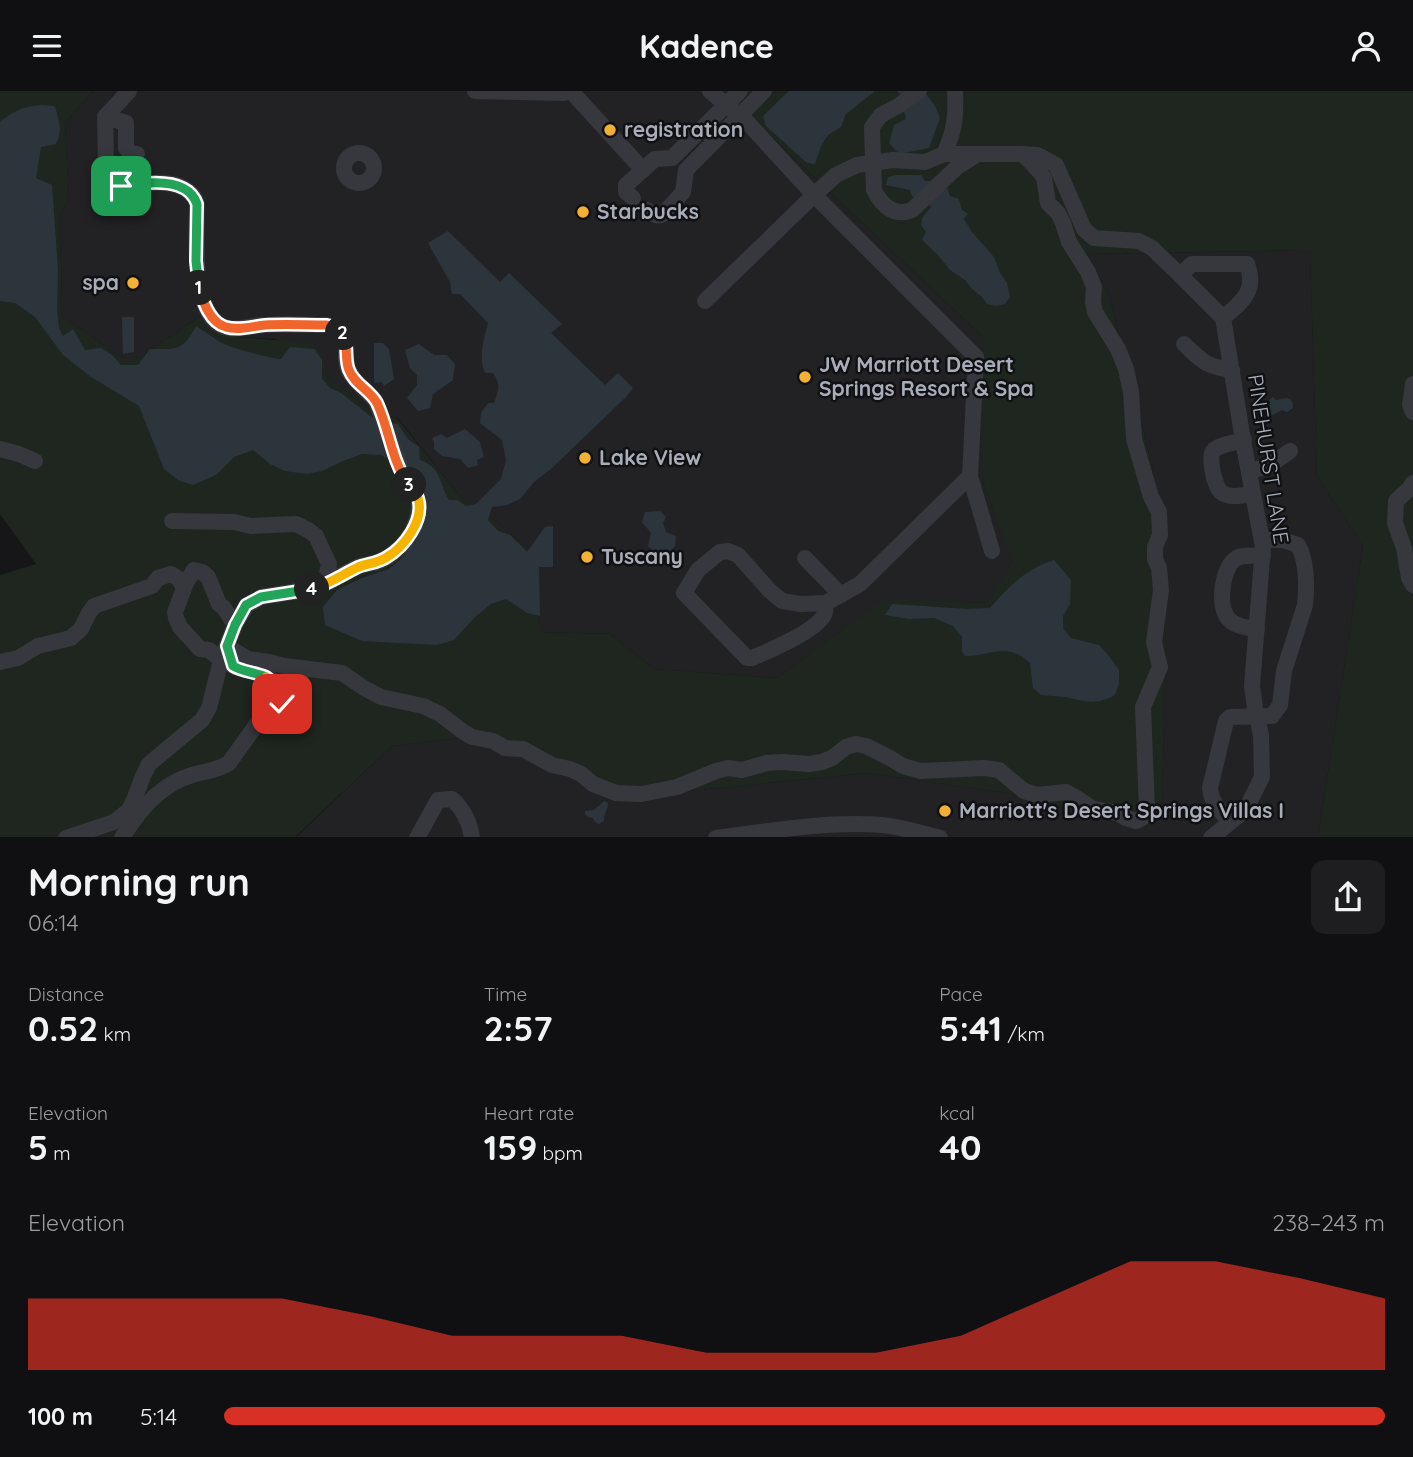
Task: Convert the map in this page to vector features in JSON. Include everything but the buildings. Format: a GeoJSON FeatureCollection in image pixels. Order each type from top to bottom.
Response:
{"type":"FeatureCollection","features":[{"type":"Feature","properties":{"kind":"street"},"geometry":{"type":"LineString","coordinates":[[130,91],[105,117],[106,164],[109,177],[125,188],[148,183],[174,184],[187,189],[194,197],[197,204],[197,276],[202,297],[216,322],[234,328],[326,325],[342,330],[347,341],[347,366],[351,375],[372,396],[402,472],[419,502],[413,531],[403,545],[388,557],[359,566],[317,588],[261,597],[246,605],[224,608]]}},
{"type":"Feature","properties":{"kind":"street"},"geometry":{"type":"LineString","coordinates":[[475,91],[568,91],[643,170]]}},
{"type":"Feature","properties":{"kind":"street"},"geometry":{"type":"LineString","coordinates":[[710,91],[740,116],[814,195],[976,357],[970,476],[992,551]]}},
{"type":"Feature","properties":{"kind":"street"},"geometry":{"type":"LineString","coordinates":[[633,198],[626,192],[626,185],[656,159],[672,158],[740,91]]}},
{"type":"Feature","properties":{"kind":"street"},"geometry":{"type":"LineString","coordinates":[[647,210],[656,216],[664,213],[683,192],[686,170],[764,91]]}},
{"type":"Feature","properties":{"kind":"street"},"geometry":{"type":"LineString","coordinates":[[919,91],[881,115],[872,127],[874,190],[878,199],[891,211],[905,213],[912,210],[957,167],[978,154]]}},
{"type":"Feature","properties":{"kind":"street"},"geometry":{"type":"LineString","coordinates":[[944,153],[953,133],[955,91]]}},
{"type":"Feature","properties":{"kind":"street"},"geometry":{"type":"LineString","coordinates":[[105,117],[126,123],[126,148],[130,153],[137,153]]}},
{"type":"Feature","properties":{"kind":"street"},"geometry":{"type":"LineString","coordinates":[[705,301],[836,175],[858,165],[893,160],[925,162],[944,153],[1037,155],[1056,165],[1084,229],[1094,238],[1139,241],[1152,248],[1223,318],[1237,307],[1249,291],[1252,277],[1247,264],[1192,264],[1180,275]]}},
{"type":"Feature","properties":{"kind":"street"},"geometry":{"type":"LineString","coordinates":[[194,571],[188,577],[175,612],[180,627],[200,649],[222,649],[247,659],[342,673],[381,697],[423,706],[440,714],[472,737],[493,741],[505,748],[523,749],[552,765],[581,774],[593,784],[616,793],[640,794],[677,787],[728,768],[742,770],[767,763],[822,762],[856,744],[866,746],[903,766],[921,771],[984,768],[999,770],[1024,791],[1037,795],[1066,792],[1093,809],[1117,813],[1136,821],[1142,818],[1147,810],[1143,707],[1160,667],[1154,642],[1161,590],[1159,568],[1155,559],[1155,547],[1160,535],[1159,512],[1151,496],[1134,439],[1131,392],[1126,369],[1118,349],[1096,312],[1093,302],[1094,287],[1088,272],[1069,241],[1058,213],[1048,203],[1044,178],[1023,154]]}},
{"type":"Feature","properties":{"kind":"street"},"geometry":{"type":"LineString","coordinates":[[672,158],[686,170]]}},
{"type":"Feature","properties":{"kind":"street","name":"PINEHURST LANE"},"geometry":{"type":"LineString","coordinates":[[1211,837],[1248,805],[1262,777],[1261,735],[1252,686],[1262,548],[1223,318]]}},
{"type":"Feature","properties":{"kind":"street"},"geometry":{"type":"LineString","coordinates":[[1184,344],[1204,363],[1232,370]]}},
{"type":"Feature","properties":{"kind":"street"},"geometry":{"type":"LineString","coordinates":[[1413,384],[1410,405],[1413,412]]}},
{"type":"Feature","properties":{"kind":"street"},"geometry":{"type":"LineString","coordinates":[[1244,440],[1214,450],[1211,455],[1212,465],[1218,489],[1223,494],[1253,494]]}},
{"type":"Feature","properties":{"kind":"street"},"geometry":{"type":"LineString","coordinates":[[0,449],[36,461]]}},
{"type":"Feature","properties":{"kind":"street"},"geometry":{"type":"LineString","coordinates":[[1249,471],[1269,466],[1290,451]]}},
{"type":"Feature","properties":{"kind":"street"},"geometry":{"type":"LineString","coordinates":[[826,603],[824,615],[810,628],[788,642],[747,658],[684,593],[698,570],[720,552],[728,551],[738,555],[782,601],[826,603],[860,584],[970,476]]}},
{"type":"Feature","properties":{"kind":"street"},"geometry":{"type":"LineString","coordinates":[[1413,483],[1396,501],[1395,523],[1413,585]]}},
{"type":"Feature","properties":{"kind":"street"},"geometry":{"type":"LineString","coordinates":[[172,521],[234,522],[251,526],[296,524],[316,536],[329,564],[325,583]]}},
{"type":"Feature","properties":{"kind":"street"},"geometry":{"type":"LineString","coordinates":[[1230,822],[1215,804],[1210,788],[1226,721],[1230,717],[1272,716],[1280,705],[1284,671],[1305,605],[1304,562],[1298,545],[1283,540],[1236,559],[1230,567],[1222,588],[1223,608],[1227,618],[1236,624],[1256,629]]}},
{"type":"Feature","properties":{"kind":"street"},"geometry":{"type":"LineString","coordinates":[[805,558],[841,595]]}},
{"type":"Feature","properties":{"kind":"street"},"geometry":{"type":"LineString","coordinates":[[0,662],[18,658],[38,646],[71,638],[81,629],[94,606],[152,586],[158,578],[171,574],[202,572],[208,577],[219,604],[235,625]]}},
{"type":"Feature","properties":{"kind":"street"},"geometry":{"type":"LineString","coordinates":[[171,574],[179,579],[184,588]]}},
{"type":"Feature","properties":{"kind":"street"},"geometry":{"type":"LineString","coordinates":[[69,837],[114,822],[128,811],[149,764],[202,720],[209,708],[222,649],[246,605]]}},
{"type":"Feature","properties":{"kind":"street"},"geometry":{"type":"LineString","coordinates":[[123,837],[134,817],[171,783],[190,775],[222,768],[229,763],[262,717],[282,704],[286,696],[284,690],[271,679],[233,666],[222,649]]}},
{"type":"Feature","properties":{"kind":"street"},"geometry":{"type":"LineString","coordinates":[[418,837],[438,800],[452,799],[461,807],[472,837]]}},
{"type":"Feature","properties":{"kind":"street"},"geometry":{"type":"LineString","coordinates":[[723,837],[805,826],[862,831],[886,826],[936,837]]}},
{"type":"Feature","properties":{"kind":"shaded area"},"geometry":{"type":"Polygon","coordinates":[[[0,91],[93,91],[65,123],[69,198],[60,215],[62,316],[123,359],[137,359],[202,315],[238,337],[313,343],[324,358],[327,378],[375,413],[397,418],[463,500],[495,521],[525,546],[538,552],[539,632],[610,634],[654,669],[777,678],[884,599],[987,603],[1013,561],[983,483],[983,337],[723,91],[1413,91],[1413,837],[1318,837],[1363,546],[1317,476],[1310,250],[1087,254],[1109,296],[1153,469],[1166,644],[1162,801],[1129,826],[1014,794],[868,773],[658,794],[602,790],[468,737],[392,746],[295,837],[0,837],[0,575],[36,564],[0,514],[0,91]]]}},
{"type":"Feature","properties":{"kind":"shaded area"},"geometry":{"type":"Polygon","coordinates":[[[93,91],[723,91],[983,337],[983,483],[1014,561],[987,603],[884,600],[777,678],[654,669],[610,634],[539,632],[538,552],[525,546],[495,521],[463,500],[398,418],[375,413],[326,378],[324,358],[275,339],[238,337],[202,315],[137,359],[123,359],[62,316],[60,215],[69,198],[65,123],[93,91]]]}},
{"type":"Feature","properties":{"kind":"shaded area"},"geometry":{"type":"Polygon","coordinates":[[[789,91],[875,91],[846,114],[841,127],[828,135],[815,164],[807,163],[766,126],[763,116],[789,91]]]}},
{"type":"Feature","properties":{"kind":"shaded area"},"geometry":{"type":"Polygon","coordinates":[[[897,91],[924,91],[935,106],[940,118],[929,148],[899,154],[889,143],[894,125],[906,119],[897,91]]]}},
{"type":"Feature","properties":{"kind":"shaded area"},"geometry":{"type":"Polygon","coordinates":[[[41,105],[55,106],[60,125],[56,144],[41,147],[36,178],[52,185],[59,328],[63,336],[73,329],[85,350],[101,348],[121,365],[138,365],[150,349],[173,349],[182,345],[196,326],[220,342],[268,357],[281,359],[290,347],[314,349],[322,360],[322,378],[330,388],[341,393],[377,421],[398,424],[408,439],[419,447],[420,460],[436,472],[449,500],[457,500],[466,506],[476,504],[501,479],[506,460],[502,440],[480,423],[481,413],[488,403],[494,403],[498,387],[493,373],[485,373],[482,361],[488,323],[460,294],[452,294],[450,282],[428,243],[448,231],[500,282],[509,273],[562,324],[551,333],[605,385],[618,373],[633,388],[552,468],[534,482],[520,499],[507,505],[492,507],[488,520],[498,531],[510,535],[527,552],[545,527],[553,526],[553,567],[539,567],[540,616],[527,613],[506,599],[491,604],[454,640],[437,645],[362,641],[325,625],[323,607],[337,590],[389,569],[415,543],[420,532],[427,500],[411,477],[382,455],[362,454],[322,471],[307,474],[285,471],[270,464],[253,450],[234,457],[216,475],[193,485],[178,480],[164,469],[139,406],[91,377],[63,355],[35,317],[15,303],[0,301],[0,122],[19,110],[41,105]]]}},
{"type":"Feature","properties":{"kind":"shaded area"},"geometry":{"type":"Polygon","coordinates":[[[921,175],[925,181],[930,181],[931,186],[948,189],[950,196],[959,199],[962,210],[968,214],[964,219],[994,257],[1007,283],[1010,297],[1005,304],[987,304],[922,240],[926,232],[921,225],[922,218],[931,207],[920,196],[912,197],[910,190],[886,185],[888,177],[921,175]]]}},
{"type":"Feature","properties":{"kind":"shaded area"},"geometry":{"type":"Polygon","coordinates":[[[1310,250],[1317,476],[1363,546],[1318,837],[296,837],[392,746],[468,737],[658,794],[868,773],[1014,794],[1129,826],[1162,801],[1166,644],[1153,469],[1109,296],[1087,254],[1310,250]]]}},
{"type":"Feature","properties":{"kind":"shaded area"},"geometry":{"type":"Polygon","coordinates":[[[122,317],[134,317],[134,352],[123,354],[122,317]]]}},
{"type":"Feature","properties":{"kind":"shaded area"},"geometry":{"type":"Polygon","coordinates":[[[374,343],[383,343],[389,349],[394,379],[384,386],[382,382],[374,383],[374,343]]]}},
{"type":"Feature","properties":{"kind":"shaded area"},"geometry":{"type":"Polygon","coordinates":[[[419,344],[434,355],[447,355],[455,364],[453,380],[433,394],[430,408],[418,411],[407,398],[417,385],[417,375],[410,368],[405,350],[419,344]]]}},
{"type":"Feature","properties":{"kind":"shaded area"},"geometry":{"type":"Polygon","coordinates":[[[1273,397],[1276,400],[1290,399],[1293,408],[1271,416],[1266,413],[1273,397]]]}},
{"type":"Feature","properties":{"kind":"shaded area"},"geometry":{"type":"Polygon","coordinates":[[[465,429],[480,442],[484,457],[477,460],[478,465],[468,468],[460,459],[442,456],[434,449],[432,438],[441,434],[447,438],[465,429]]]}},
{"type":"Feature","properties":{"kind":"shaded area"},"geometry":{"type":"Polygon","coordinates":[[[660,511],[666,517],[663,523],[666,532],[676,536],[675,546],[669,553],[654,553],[648,546],[651,533],[642,522],[645,512],[660,511]]]}},
{"type":"Feature","properties":{"kind":"shaded area"},"geometry":{"type":"Polygon","coordinates":[[[1054,560],[1071,580],[1070,604],[1063,616],[1063,628],[1071,638],[1099,645],[1119,670],[1115,695],[1102,701],[1090,702],[1041,695],[1033,688],[1030,663],[1021,656],[999,651],[965,656],[962,651],[962,637],[953,626],[934,618],[909,619],[885,615],[892,604],[990,608],[1018,580],[1035,568],[1054,560]]]}},
{"type":"Feature","properties":{"kind":"shaded area"},"geometry":{"type":"Polygon","coordinates":[[[604,801],[608,803],[604,821],[599,824],[588,817],[585,811],[594,810],[604,801]]]}},
{"type":"Feature","properties":{"kind":"place","name":"registration"},"geometry":{"type":"Point","coordinates":[610,130]}},
{"type":"Feature","properties":{"kind":"place","name":"Starbucks"},"geometry":{"type":"Point","coordinates":[583,212]}},
{"type":"Feature","properties":{"kind":"place","name":"spa"},"geometry":{"type":"Point","coordinates":[133,283]}},
{"type":"Feature","properties":{"kind":"place","name":"JW Marriott Desert Springs Resort & Spa"},"geometry":{"type":"Point","coordinates":[805,377]}},
{"type":"Feature","properties":{"kind":"place","name":"Lake View"},"geometry":{"type":"Point","coordinates":[585,458]}},
{"type":"Feature","properties":{"kind":"place","name":"Tuscany"},"geometry":{"type":"Point","coordinates":[587,557]}},
{"type":"Feature","properties":{"kind":"place","name":"Marriott's Desert Springs Villas I"},"geometry":{"type":"Point","coordinates":[945,811]}},
{"type":"Feature","properties":{"kind":"route"},"geometry":{"type":"LineString","coordinates":[[121,186],[174,184],[187,189],[194,197],[197,204],[197,276],[202,297],[216,322],[234,328],[326,325],[342,330],[347,341],[347,366],[351,375],[376,402],[402,472],[419,502],[413,531],[403,545],[388,557],[359,566],[317,588],[261,597],[246,605],[227,646],[233,666],[271,679],[284,690],[286,696],[282,704]]}}]}
